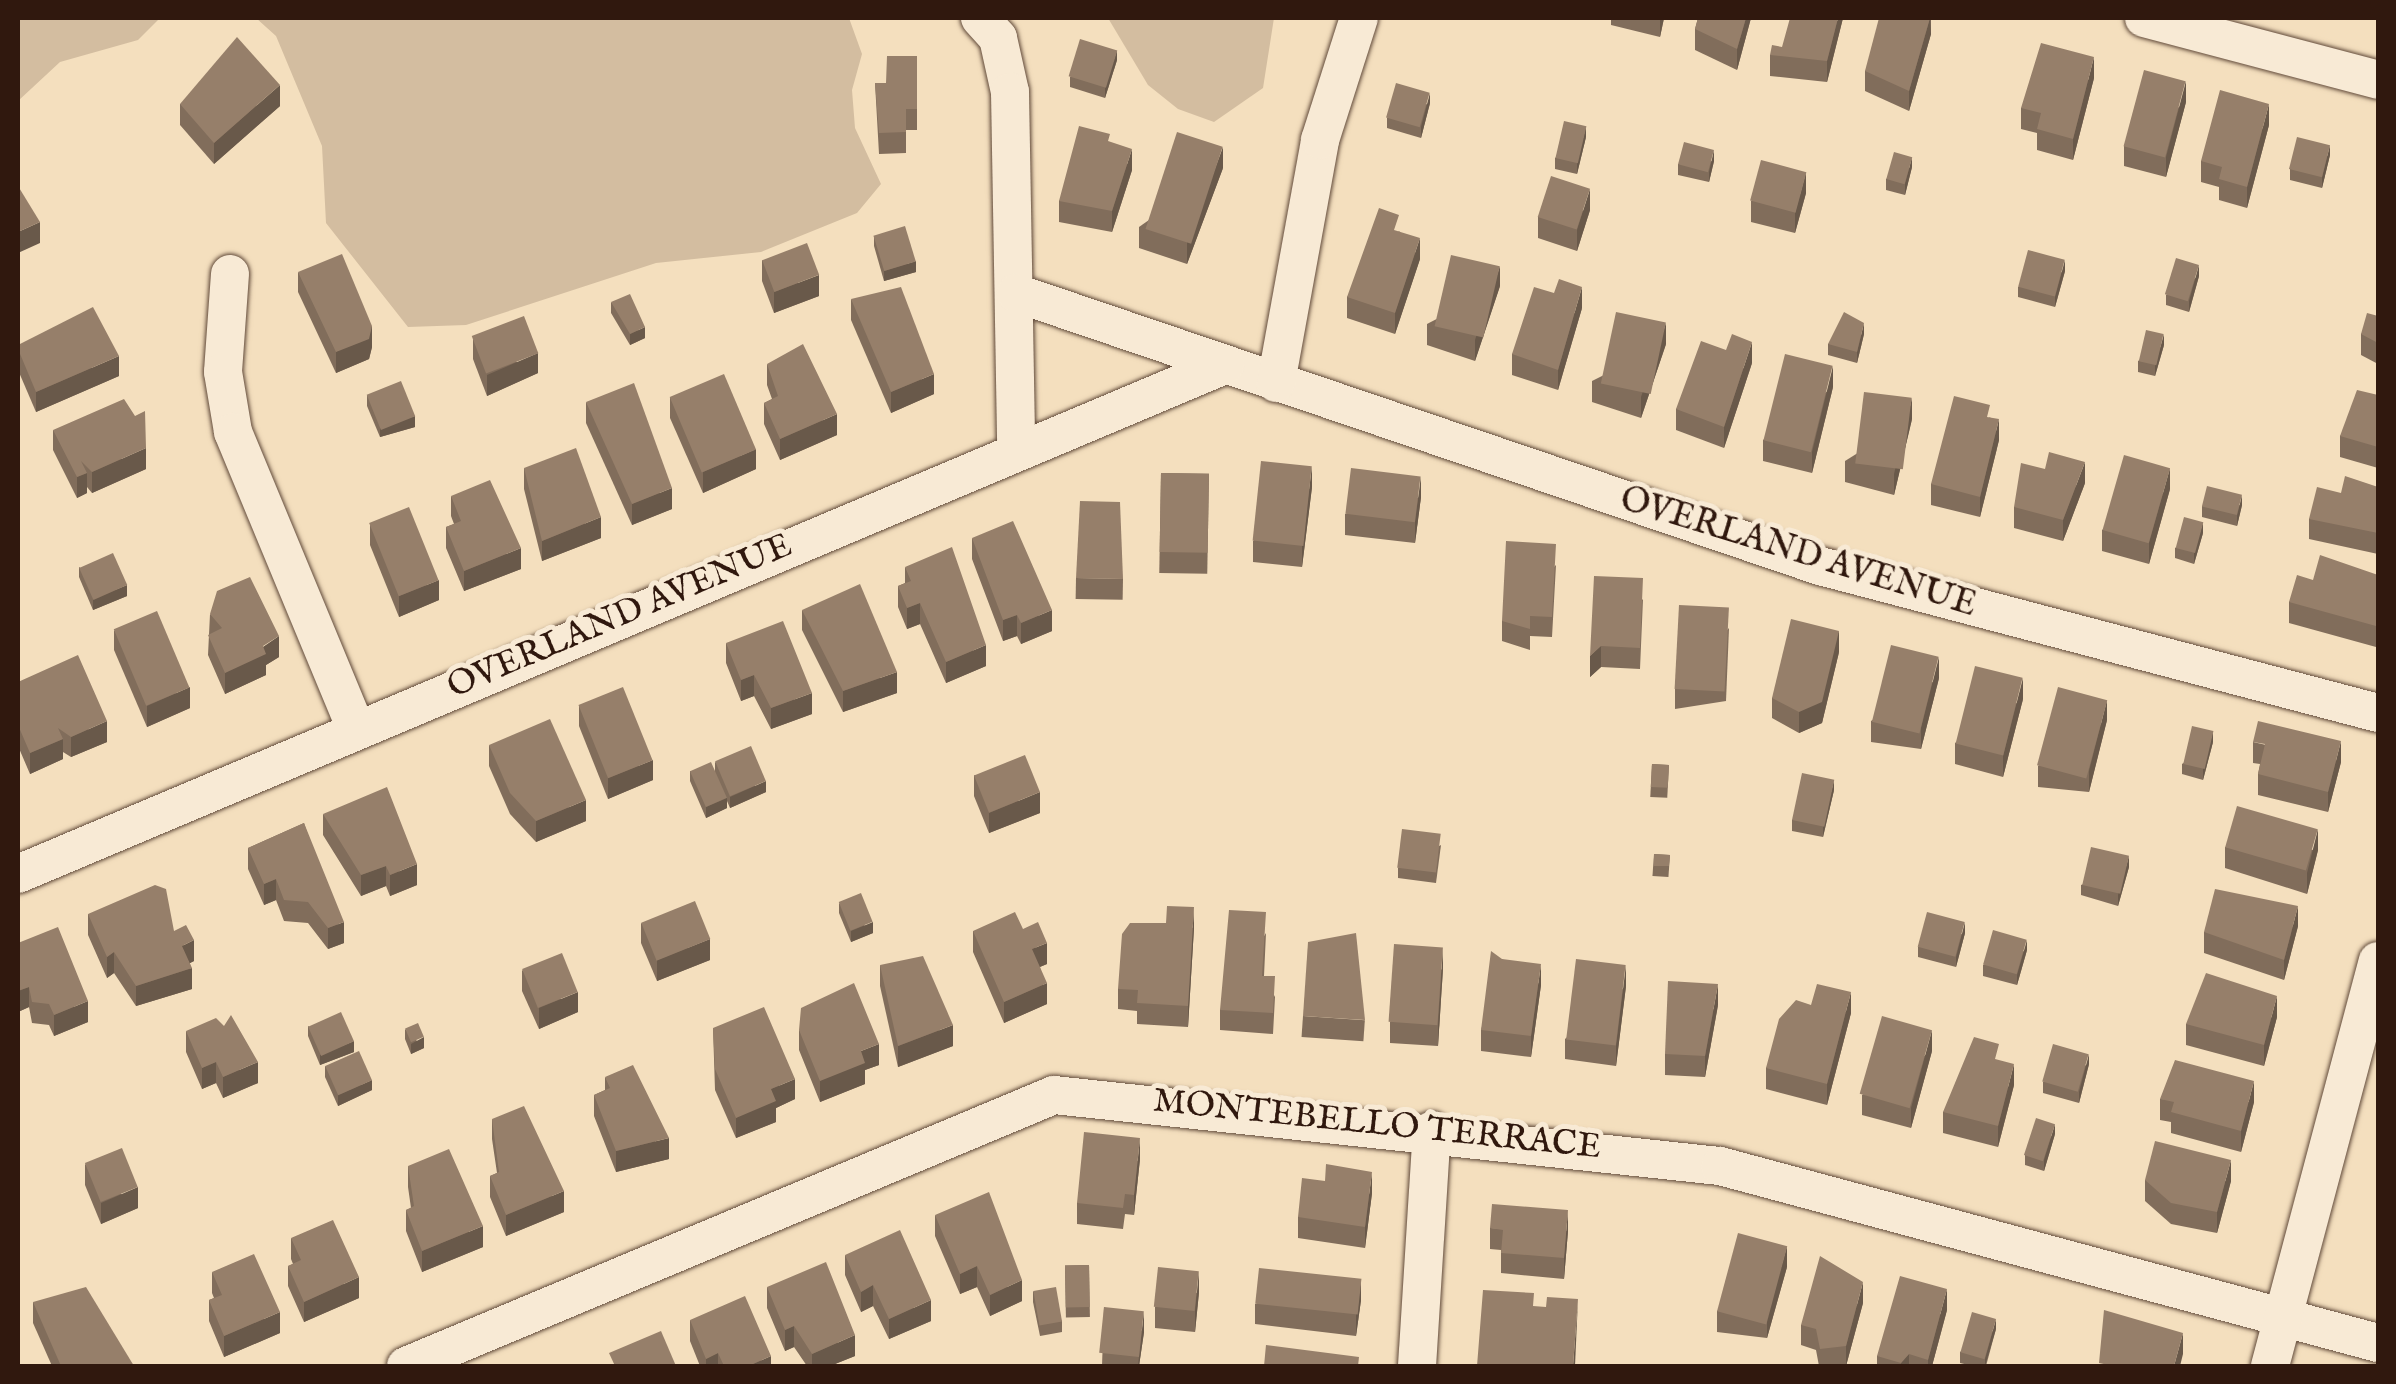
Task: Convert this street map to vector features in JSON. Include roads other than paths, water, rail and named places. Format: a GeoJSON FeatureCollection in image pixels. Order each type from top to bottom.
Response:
{"type":"FeatureCollection","features":[{"type":"Feature","properties":{"kind":"street"},"geometry":{"type":"LineString","coordinates":[[980,18],[998,38],[1010,92],[1016,452]]}},
{"type":"Feature","properties":{"kind":"street"},"geometry":{"type":"LineString","coordinates":[[1276,382],[1320,140],[1359,18]]}},
{"type":"Feature","properties":{"kind":"street"},"geometry":{"type":"LineString","coordinates":[[2144,18],[2378,80]]}},
{"type":"Feature","properties":{"kind":"street"},"geometry":{"type":"LineString","coordinates":[[230,274],[223,372],[233,432],[355,728]]}},
{"type":"Feature","properties":{"kind":"street","name":"OVERLAND AVENUE"},"geometry":{"type":"LineString","coordinates":[[1016,293],[1820,566],[2378,713]]}},
{"type":"Feature","properties":{"kind":"street","name":"OVERLAND AVENUE"},"geometry":{"type":"LineString","coordinates":[[18,874],[355,728],[1225,365]]}},
{"type":"Feature","properties":{"kind":"street"},"geometry":{"type":"LineString","coordinates":[[2270,1366],[2378,961]]}},
{"type":"Feature","properties":{"kind":"street","name":"MONTEBELLO TERRACE"},"geometry":{"type":"LineString","coordinates":[[406,1366],[1032,1100],[1111,1096],[1720,1166],[2378,1342]]}},
{"type":"Feature","properties":{"kind":"street"},"geometry":{"type":"LineString","coordinates":[[1417,1366],[1432,1130]]}}]}
